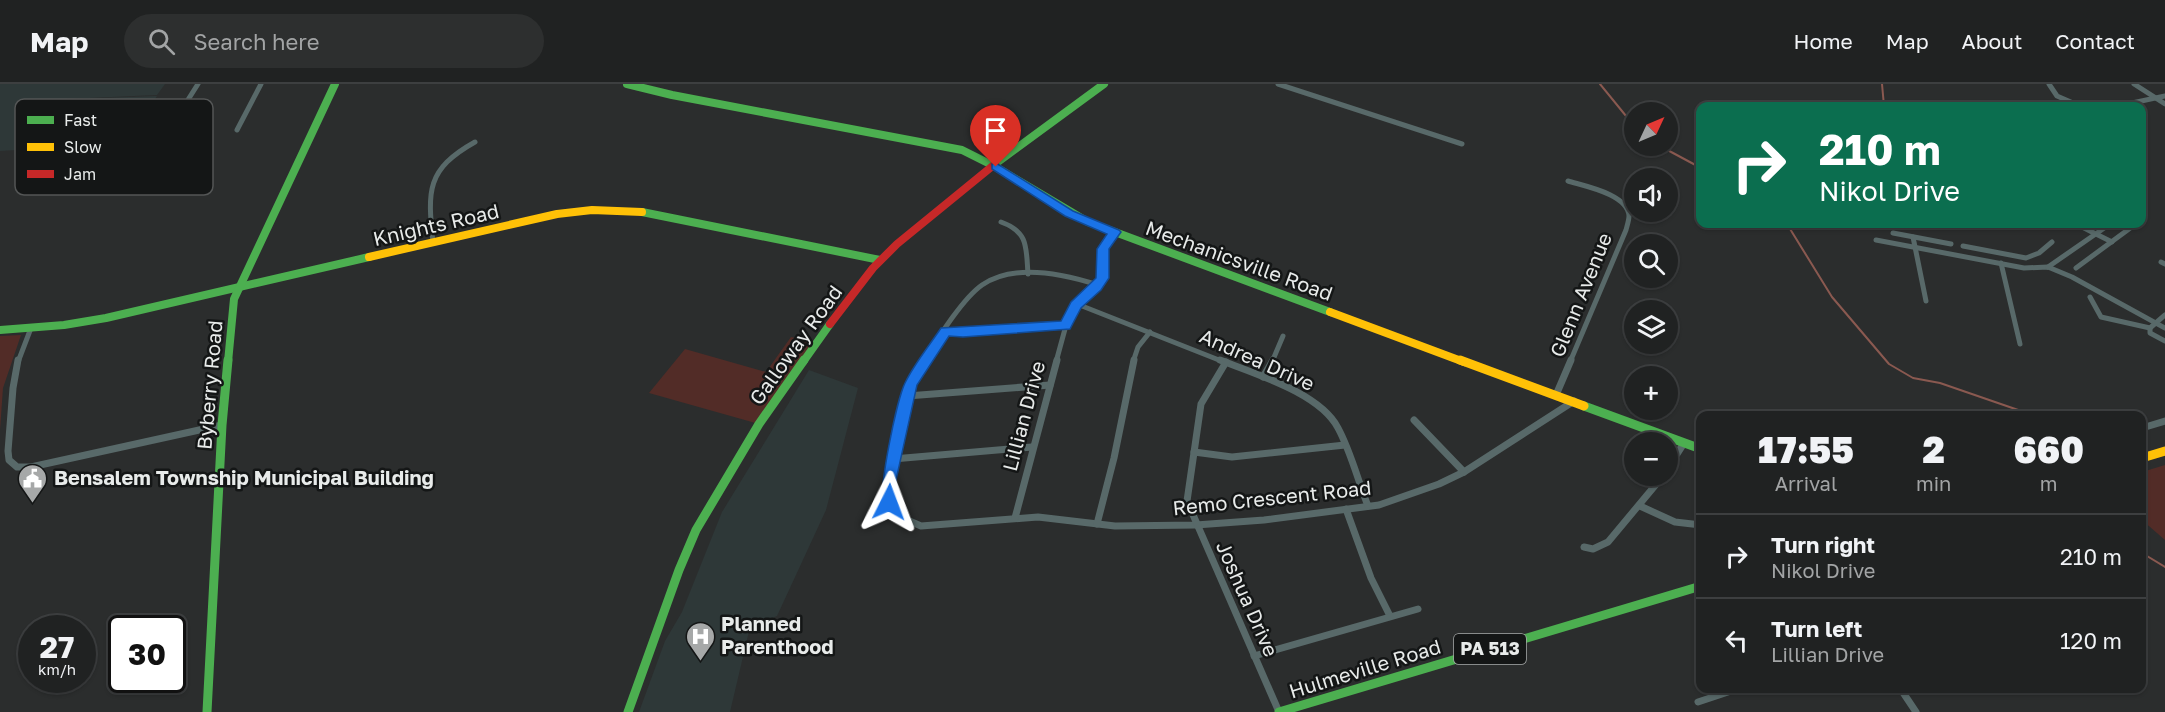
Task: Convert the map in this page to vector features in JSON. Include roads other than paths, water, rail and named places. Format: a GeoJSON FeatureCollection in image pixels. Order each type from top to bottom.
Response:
{"type":"FeatureCollection","features":[{"type":"Feature","properties":{"kind":"main road","name":"Byberry Road"},"geometry":{"type":"LineString","coordinates":[[207,712],[222,425],[237,288],[335,84]]}},
{"type":"Feature","properties":{"kind":"main road","name":"Mechanicsville Road"},"geometry":{"type":"LineString","coordinates":[[627,84],[672,95],[958,149],[993,165],[1069,213],[1115,232],[1696,447]]}},
{"type":"Feature","properties":{"kind":"main road","name":"Galloway Road"},"geometry":{"type":"LineString","coordinates":[[628,712],[679,570],[696,530],[790,377],[880,260],[993,165],[1104,84]]}},
{"type":"Feature","properties":{"kind":"main road","name":"Knights Road"},"geometry":{"type":"LineString","coordinates":[[0,330],[83,322],[557,214],[620,210],[652,213],[880,260]]}},
{"type":"Feature","properties":{"kind":"main road"},"geometry":{"type":"LineString","coordinates":[[2146,457],[2165,451]]}},
{"type":"Feature","properties":{"kind":"main road","name":"Hulmeville Road"},"geometry":{"type":"LineString","coordinates":[[1279,712],[1696,587]]}},
{"type":"Feature","properties":{"kind":"street"},"geometry":{"type":"LineString","coordinates":[[188,99],[198,84]]}},
{"type":"Feature","properties":{"kind":"street"},"geometry":{"type":"LineString","coordinates":[[237,130],[261,84]]}},
{"type":"Feature","properties":{"kind":"street"},"geometry":{"type":"LineString","coordinates":[[1278,84],[1462,144]]}},
{"type":"Feature","properties":{"kind":"street"},"geometry":{"type":"LineString","coordinates":[[2049,84],[2052,92],[2072,102]]}},
{"type":"Feature","properties":{"kind":"street"},"geometry":{"type":"LineString","coordinates":[[2134,84],[2165,104]]}},
{"type":"Feature","properties":{"kind":"street"},"geometry":{"type":"LineString","coordinates":[[2137,102],[2165,96]]}},
{"type":"Feature","properties":{"kind":"street"},"geometry":{"type":"LineString","coordinates":[[433,243],[428,198],[439,173],[460,150],[475,142]]}},
{"type":"Feature","properties":{"kind":"street","name":"Glenn Avenue"},"geometry":{"type":"LineString","coordinates":[[1556,395],[1626,230],[1629,214],[1625,206],[1608,194],[1568,182]]}},
{"type":"Feature","properties":{"kind":"street"},"geometry":{"type":"LineString","coordinates":[[1001,222],[1016,227],[1022,234],[1028,274]]}},
{"type":"Feature","properties":{"kind":"street"},"geometry":{"type":"LineString","coordinates":[[2084,228],[2112,242]]}},
{"type":"Feature","properties":{"kind":"street"},"geometry":{"type":"LineString","coordinates":[[1876,240],[2031,269],[2048,267],[2104,228]]}},
{"type":"Feature","properties":{"kind":"street"},"geometry":{"type":"LineString","coordinates":[[2076,268],[2130,228]]}},
{"type":"Feature","properties":{"kind":"street"},"geometry":{"type":"LineString","coordinates":[[1098,285],[1102,278],[1103,249],[1115,232]]}},
{"type":"Feature","properties":{"kind":"street"},"geometry":{"type":"LineString","coordinates":[[1893,233],[1951,244]]}},
{"type":"Feature","properties":{"kind":"street"},"geometry":{"type":"LineString","coordinates":[[1914,237],[1926,301]]}},
{"type":"Feature","properties":{"kind":"street"},"geometry":{"type":"LineString","coordinates":[[1963,246],[2016,257],[2033,256],[2052,242]]}},
{"type":"Feature","properties":{"kind":"street"},"geometry":{"type":"LineString","coordinates":[[1998,254],[2020,344]]}},
{"type":"Feature","properties":{"kind":"street"},"geometry":{"type":"LineString","coordinates":[[2048,267],[2085,283],[2165,328]]}},
{"type":"Feature","properties":{"kind":"street","name":"Remo Crescent Road"},"geometry":{"type":"LineString","coordinates":[[1098,285],[1068,275],[1028,274],[996,278],[983,284],[972,293],[916,374],[907,396],[889,480],[889,502],[895,514],[908,522],[931,526],[1015,518],[1055,517],[1133,527],[1264,520],[1368,506],[1385,503],[1464,472],[1574,401]]}},
{"type":"Feature","properties":{"kind":"street","name":"Lillian Drive"},"geometry":{"type":"LineString","coordinates":[[1015,518],[1066,326],[1077,304],[1098,285]]}},
{"type":"Feature","properties":{"kind":"street"},"geometry":{"type":"LineString","coordinates":[[2090,297],[2101,317],[2150,328]]}},
{"type":"Feature","properties":{"kind":"street","name":"Andrea Drive"},"geometry":{"type":"LineString","coordinates":[[1077,304],[1303,394],[1319,406],[1335,423],[1368,506]]}},
{"type":"Feature","properties":{"kind":"street"},"geometry":{"type":"LineString","coordinates":[[2150,328],[2165,315]]}},
{"type":"Feature","properties":{"kind":"street"},"geometry":{"type":"LineString","coordinates":[[946,331],[963,333],[1066,326]]}},
{"type":"Feature","properties":{"kind":"street"},"geometry":{"type":"LineString","coordinates":[[31,328],[22,345],[13,373],[8,451],[8,460],[11,464],[19,468],[31,467],[222,425]]}},
{"type":"Feature","properties":{"kind":"street"},"geometry":{"type":"LineString","coordinates":[[2150,328],[2150,333],[2165,341]]}},
{"type":"Feature","properties":{"kind":"street"},"geometry":{"type":"LineString","coordinates":[[1097,524],[1114,458],[1134,359],[1138,347],[1150,332]]}},
{"type":"Feature","properties":{"kind":"street"},"geometry":{"type":"LineString","coordinates":[[1263,377],[1277,353],[1282,336]]}},
{"type":"Feature","properties":{"kind":"street","name":"Joshua Drive"},"geometry":{"type":"LineString","coordinates":[[1226,362],[1201,404],[1187,501],[1279,712]]}},
{"type":"Feature","properties":{"kind":"street"},"geometry":{"type":"LineString","coordinates":[[907,396],[1050,385]]}},
{"type":"Feature","properties":{"kind":"street"},"geometry":{"type":"LineString","coordinates":[[1414,420],[1464,472]]}},
{"type":"Feature","properties":{"kind":"street"},"geometry":{"type":"LineString","coordinates":[[2146,427],[2165,421]]}},
{"type":"Feature","properties":{"kind":"street"},"geometry":{"type":"LineString","coordinates":[[1678,452],[1684,443]]}},
{"type":"Feature","properties":{"kind":"street"},"geometry":{"type":"LineString","coordinates":[[1194,452],[1232,457],[1345,445]]}},
{"type":"Feature","properties":{"kind":"street"},"geometry":{"type":"LineString","coordinates":[[893,459],[1032,447]]}},
{"type":"Feature","properties":{"kind":"street"},"geometry":{"type":"LineString","coordinates":[[1584,547],[1593,549],[1608,542],[1655,486]]}},
{"type":"Feature","properties":{"kind":"street"},"geometry":{"type":"LineString","coordinates":[[1640,506],[1675,522],[1696,524]]}},
{"type":"Feature","properties":{"kind":"street"},"geometry":{"type":"LineString","coordinates":[[1346,509],[1371,578],[1390,616]]}},
{"type":"Feature","properties":{"kind":"street"},"geometry":{"type":"LineString","coordinates":[[1254,656],[1418,609]]}},
{"type":"Feature","properties":{"kind":"street"},"geometry":{"type":"LineString","coordinates":[[1698,702],[1725,693]]}},
{"type":"Feature","properties":{"kind":"street"},"geometry":{"type":"LineString","coordinates":[[1903,693],[1916,712]]}},
{"type":"Feature","properties":{"kind":"waterway"},"geometry":{"type":"LineString","coordinates":[[1600,84],[1624,113]]}},
{"type":"Feature","properties":{"kind":"waterway"},"geometry":{"type":"LineString","coordinates":[[1882,84],[1884,102]]}},
{"type":"Feature","properties":{"kind":"waterway"},"geometry":{"type":"LineString","coordinates":[[1678,156],[1696,165]]}},
{"type":"Feature","properties":{"kind":"waterway"},"geometry":{"type":"LineString","coordinates":[[1789,228],[1832,297],[1889,364],[1913,378],[1940,383],[2021,411]]}},
{"type":"Feature","properties":{"kind":"waterway"},"geometry":{"type":"LineString","coordinates":[[2146,555],[2165,567]]}},
{"type":"Feature","properties":{"kind":"place","name":"Bensalem Township Municipal Building"},"geometry":{"type":"Point","coordinates":[33,504]}},
{"type":"Feature","properties":{"kind":"place","name":"Planned Parenthood"},"geometry":{"type":"Point","coordinates":[700,662]}}]}
